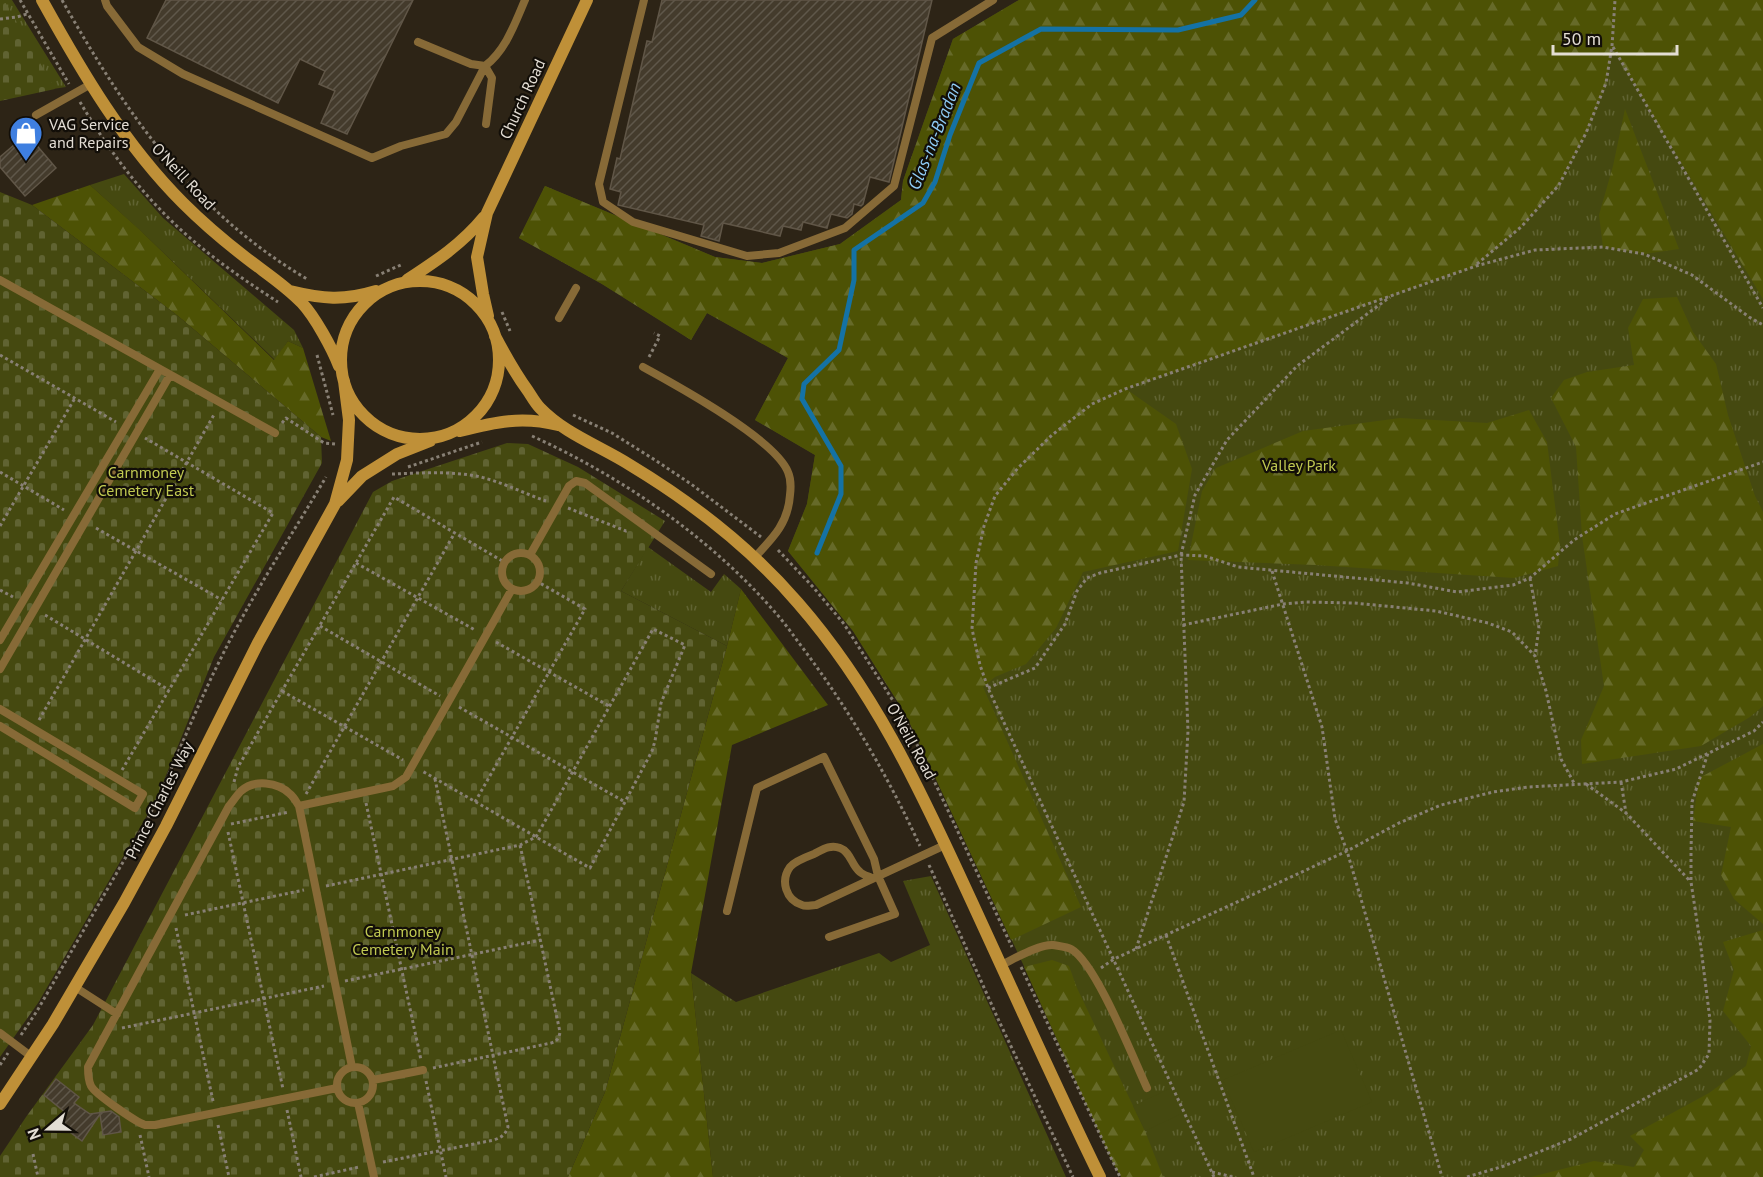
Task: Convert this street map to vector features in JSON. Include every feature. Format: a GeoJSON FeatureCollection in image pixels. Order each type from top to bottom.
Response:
{"type":"FeatureCollection","features":[{"type":"Feature","properties":{"kind":"main road","name":"O'Neill Road"},"geometry":{"type":"LineString","coordinates":[[42,0],[91,84],[122,131],[150,167],[216,234],[304,305],[332,350],[344,380]]}},
{"type":"Feature","properties":{"kind":"main road","name":"Church Road"},"geometry":{"type":"LineString","coordinates":[[493,331],[483,294],[477,257],[487,213],[587,0]]}},
{"type":"Feature","properties":{"kind":"main road","name":"Church Road"},"geometry":{"type":"LineString","coordinates":[[404,282],[453,249],[472,232],[487,213]]}},
{"type":"Feature","properties":{"kind":"main road"},"geometry":{"type":"LineString","coordinates":[[421,281],[438,283],[455,289],[470,298],[482,311],[493,331],[499,353],[494,387],[487,402],[476,416],[462,427],[446,435],[427,439],[408,438],[391,433],[375,425],[361,413],[351,398],[344,380],[341,361],[343,343],[348,327],[357,311],[384,289],[404,282],[421,281]]}},
{"type":"Feature","properties":{"kind":"main road","name":"O'Neill Road"},"geometry":{"type":"LineString","coordinates":[[289,291],[324,298],[348,298],[384,289]]}},
{"type":"Feature","properties":{"kind":"main road","name":"O'Neill Road"},"geometry":{"type":"LineString","coordinates":[[493,331],[509,365],[539,408],[562,426],[669,489],[730,534],[799,604],[861,685],[919,788],[1100,1177]]}},
{"type":"Feature","properties":{"kind":"main road","name":"Prince Charles Way"},"geometry":{"type":"LineString","coordinates":[[0,1104],[32,1057],[124,903],[166,826],[258,643],[335,504],[347,460],[349,420],[344,380]]}},
{"type":"Feature","properties":{"kind":"main road","name":"O'Neill Road"},"geometry":{"type":"LineString","coordinates":[[446,435],[489,423],[523,420],[562,426]]}},
{"type":"Feature","properties":{"kind":"main road","name":"Prince Charles Way"},"geometry":{"type":"LineString","coordinates":[[335,504],[362,477],[397,454],[446,435]]}},
{"type":"Feature","properties":{"kind":"lane"},"geometry":{"type":"LineString","coordinates":[[105,0],[107,6],[138,47],[183,74],[372,158],[401,146],[446,134],[456,122],[485,66],[507,40],[525,0]]}},
{"type":"Feature","properties":{"kind":"lane"},"geometry":{"type":"LineString","coordinates":[[644,0],[599,184],[603,201],[633,222],[747,256],[778,253],[845,228],[894,186],[932,38],[993,0]]}},
{"type":"Feature","properties":{"kind":"lane"},"geometry":{"type":"LineString","coordinates":[[418,42],[471,64],[485,66]]}},
{"type":"Feature","properties":{"kind":"lane"},"geometry":{"type":"LineString","coordinates":[[485,66],[492,78],[486,124]]}},
{"type":"Feature","properties":{"kind":"lane"},"geometry":{"type":"LineString","coordinates":[[36,115],[91,84]]}},
{"type":"Feature","properties":{"kind":"lane"},"geometry":{"type":"LineString","coordinates":[[0,280],[275,433]]}},
{"type":"Feature","properties":{"kind":"lane"},"geometry":{"type":"LineString","coordinates":[[559,318],[576,288]]}},
{"type":"Feature","properties":{"kind":"lane"},"geometry":{"type":"LineString","coordinates":[[643,367],[737,424],[778,457],[788,471],[791,487],[789,510],[777,534],[755,557]]}},
{"type":"Feature","properties":{"kind":"lane"},"geometry":{"type":"LineString","coordinates":[[0,640],[160,369]]}},
{"type":"Feature","properties":{"kind":"lane"},"geometry":{"type":"LineString","coordinates":[[0,669],[170,375]]}},
{"type":"Feature","properties":{"kind":"lane"},"geometry":{"type":"LineString","coordinates":[[530,555],[569,486],[576,482],[585,483],[711,574]]}},
{"type":"Feature","properties":{"kind":"lane"},"geometry":{"type":"LineString","coordinates":[[523,552],[530,555],[538,563],[540,569],[538,582],[524,591],[512,590],[503,580],[501,573],[504,562],[516,553],[523,552]]}},
{"type":"Feature","properties":{"kind":"lane"},"geometry":{"type":"LineString","coordinates":[[299,808],[393,786],[401,781],[413,765],[512,590]]}},
{"type":"Feature","properties":{"kind":"lane"},"geometry":{"type":"LineString","coordinates":[[0,709],[143,794],[135,808],[0,726]]}},
{"type":"Feature","properties":{"kind":"lane"},"geometry":{"type":"LineString","coordinates":[[727,911],[757,788],[825,757],[874,859],[875,877],[895,914],[829,938]]}},
{"type":"Feature","properties":{"kind":"lane"},"geometry":{"type":"LineString","coordinates":[[337,1088],[145,1125],[98,1094],[91,1087],[87,1076],[88,1067],[171,918],[229,806],[242,790],[254,783],[266,783],[279,787],[290,794],[299,808],[352,1067]]}},
{"type":"Feature","properties":{"kind":"lane"},"geometry":{"type":"LineString","coordinates":[[875,877],[859,872],[849,854],[833,846],[826,847],[791,865],[785,880],[785,888],[794,901],[807,906],[816,905],[945,844]]}},
{"type":"Feature","properties":{"kind":"lane"},"geometry":{"type":"LineString","coordinates":[[1001,965],[1050,945],[1071,949],[1083,960],[1096,979],[1147,1088]]}},
{"type":"Feature","properties":{"kind":"lane"},"geometry":{"type":"LineString","coordinates":[[75,987],[117,1014]]}},
{"type":"Feature","properties":{"kind":"lane"},"geometry":{"type":"LineString","coordinates":[[0,1033],[32,1057]]}},
{"type":"Feature","properties":{"kind":"lane"},"geometry":{"type":"LineString","coordinates":[[352,1067],[364,1068],[373,1080],[370,1095],[366,1100],[358,1103],[343,1099],[337,1088],[338,1077],[346,1069],[352,1067]]}},
{"type":"Feature","properties":{"kind":"lane"},"geometry":{"type":"LineString","coordinates":[[373,1080],[423,1070]]}},
{"type":"Feature","properties":{"kind":"lane"},"geometry":{"type":"LineString","coordinates":[[358,1103],[374,1177]]}},
{"type":"Feature","properties":{"kind":"path"},"geometry":{"type":"LineString","coordinates":[[62,0],[110,83],[187,183],[216,212],[252,242],[311,282]]}},
{"type":"Feature","properties":{"kind":"path"},"geometry":{"type":"LineString","coordinates":[[1476,266],[1521,227],[1558,185],[1586,134],[1605,87],[1612,46],[1615,0]]}},
{"type":"Feature","properties":{"kind":"path"},"geometry":{"type":"LineString","coordinates":[[0,19],[28,14]]}},
{"type":"Feature","properties":{"kind":"path"},"geometry":{"type":"LineString","coordinates":[[1612,46],[1763,308]]}},
{"type":"Feature","properties":{"kind":"path"},"geometry":{"type":"LineString","coordinates":[[1214,1177],[988,688],[980,665],[972,629],[976,563],[984,526],[995,496],[1018,468],[1052,435],[1092,404],[1131,387],[1476,266],[1535,250],[1603,247],[1644,254],[1692,275],[1763,325]]}},
{"type":"Feature","properties":{"kind":"path"},"geometry":{"type":"LineString","coordinates":[[374,277],[404,264]]}},
{"type":"Feature","properties":{"kind":"path"},"geometry":{"type":"LineString","coordinates":[[256,287],[280,304]]}},
{"type":"Feature","properties":{"kind":"path"},"geometry":{"type":"LineString","coordinates":[[1136,949],[1184,802],[1188,731],[1181,555],[1195,495],[1227,440],[1297,366],[1393,295]]}},
{"type":"Feature","properties":{"kind":"path"},"geometry":{"type":"LineString","coordinates":[[502,309],[510,331]]}},
{"type":"Feature","properties":{"kind":"path"},"geometry":{"type":"LineString","coordinates":[[643,367],[660,336],[654,333]]}},
{"type":"Feature","properties":{"kind":"path"},"geometry":{"type":"LineString","coordinates":[[316,354],[334,422]]}},
{"type":"Feature","properties":{"kind":"path"},"geometry":{"type":"LineString","coordinates":[[0,356],[125,427]]}},
{"type":"Feature","properties":{"kind":"path"},"geometry":{"type":"LineString","coordinates":[[0,526],[75,398]]}},
{"type":"Feature","properties":{"kind":"path"},"geometry":{"type":"LineString","coordinates":[[34,729],[221,403]]}},
{"type":"Feature","properties":{"kind":"path"},"geometry":{"type":"LineString","coordinates":[[275,433],[286,418],[324,443],[336,444]]}},
{"type":"Feature","properties":{"kind":"path"},"geometry":{"type":"LineString","coordinates":[[117,778],[273,513],[136,434]]}},
{"type":"Feature","properties":{"kind":"path"},"geometry":{"type":"LineString","coordinates":[[530,435],[559,448],[621,483],[703,543],[739,574],[775,612],[820,671],[862,735],[900,802],[999,1021],[1073,1177]]}},
{"type":"Feature","properties":{"kind":"path"},"geometry":{"type":"LineString","coordinates":[[483,442],[387,474],[459,474],[478,477],[548,501]]}},
{"type":"Feature","properties":{"kind":"path"},"geometry":{"type":"LineString","coordinates":[[988,688],[1035,668],[1065,624],[1077,591],[1087,578],[1100,573],[1181,555],[1205,556],[1238,567],[1272,572],[1408,583],[1457,592],[1514,585],[1530,578],[1574,540],[1615,514],[1763,462]]}},
{"type":"Feature","properties":{"kind":"path"},"geometry":{"type":"LineString","coordinates":[[0,472],[73,515]]}},
{"type":"Feature","properties":{"kind":"path"},"geometry":{"type":"LineString","coordinates":[[15,1044],[37,1011],[145,824],[161,794],[219,662],[326,477]]}},
{"type":"Feature","properties":{"kind":"path"},"geometry":{"type":"LineString","coordinates":[[233,785],[238,767],[394,497],[504,562]]}},
{"type":"Feature","properties":{"kind":"path"},"geometry":{"type":"LineString","coordinates":[[566,508],[626,531],[645,526]]}},
{"type":"Feature","properties":{"kind":"path"},"geometry":{"type":"LineString","coordinates":[[85,522],[222,600]]}},
{"type":"Feature","properties":{"kind":"path"},"geometry":{"type":"LineString","coordinates":[[301,1177],[227,825],[299,808],[455,533]]}},
{"type":"Feature","properties":{"kind":"path"},"geometry":{"type":"LineString","coordinates":[[1272,572],[1322,727],[1335,819],[1347,851],[1442,1177]]}},
{"type":"Feature","properties":{"kind":"path"},"geometry":{"type":"LineString","coordinates":[[1530,578],[1539,628],[1535,656],[1546,691],[1561,759],[1575,785]]}},
{"type":"Feature","properties":{"kind":"path"},"geometry":{"type":"LineString","coordinates":[[475,802],[585,609],[538,582]]}},
{"type":"Feature","properties":{"kind":"path"},"geometry":{"type":"LineString","coordinates":[[0,590],[22,603]]}},
{"type":"Feature","properties":{"kind":"path"},"geometry":{"type":"LineString","coordinates":[[1183,625],[1283,604],[1354,603],[1436,611],[1488,623],[1512,632],[1535,656]]}},
{"type":"Feature","properties":{"kind":"path"},"geometry":{"type":"LineString","coordinates":[[34,609],[169,690]]}},
{"type":"Feature","properties":{"kind":"path"},"geometry":{"type":"LineString","coordinates":[[320,627],[625,802]]}},
{"type":"Feature","properties":{"kind":"path"},"geometry":{"type":"LineString","coordinates":[[229,1177],[171,918],[520,845],[536,837],[653,629],[685,645],[661,703],[652,751],[590,868],[536,837],[475,802],[413,765],[282,691]]}},
{"type":"Feature","properties":{"kind":"path"},"geometry":{"type":"LineString","coordinates":[[1092,973],[1109,964],[1113,959],[1441,805],[1493,792],[1528,787],[1621,782],[1676,769],[1754,731],[1763,722]]}},
{"type":"Feature","properties":{"kind":"path"},"geometry":{"type":"LineString","coordinates":[[1467,1177],[1504,1166],[1571,1139],[1699,1069],[1708,1054],[1710,1020],[1691,882],[1692,802],[1708,753]]}},
{"type":"Feature","properties":{"kind":"path"},"geometry":{"type":"LineString","coordinates":[[314,1177],[494,1140],[506,1133],[508,1127],[434,778]]}},
{"type":"Feature","properties":{"kind":"path"},"geometry":{"type":"LineString","coordinates":[[1621,782],[1626,813]]}},
{"type":"Feature","properties":{"kind":"path"},"geometry":{"type":"LineString","coordinates":[[1586,784],[1626,813],[1691,882]]}},
{"type":"Feature","properties":{"kind":"path"},"geometry":{"type":"LineString","coordinates":[[364,792],[446,1177]]}},
{"type":"Feature","properties":{"kind":"path"},"geometry":{"type":"LineString","coordinates":[[423,1070],[554,1042],[559,1037],[561,1032],[520,845]]}},
{"type":"Feature","properties":{"kind":"path"},"geometry":{"type":"LineString","coordinates":[[1166,935],[1254,1177]]}},
{"type":"Feature","properties":{"kind":"path"},"geometry":{"type":"LineString","coordinates":[[137,1121],[149,1177]]}},
{"type":"Feature","properties":{"kind":"path"},"geometry":{"type":"LineString","coordinates":[[33,1154],[38,1177]]}},
{"type":"Feature","properties":{"kind":"path"},"geometry":{"type":"LineString","coordinates":[[1212,1172],[1233,1177]]}},
{"type":"Feature","properties":{"kind":"green space"},"geometry":{"type":"Polygon","coordinates":[[[0,0],[4,0],[55,89],[0,101],[0,0]]]}},
{"type":"Feature","properties":{"kind":"green space"},"geometry":{"type":"Polygon","coordinates":[[[3,0],[12,0],[66,87],[53,89],[3,0]]]}},
{"type":"Feature","properties":{"kind":"green space","name":"Valley Park"},"geometry":{"type":"Polygon","coordinates":[[[1019,0],[1763,0],[1763,1177],[1123,1177],[906,715],[853,631],[788,551],[807,504],[815,455],[755,420],[788,358],[707,313],[691,340],[602,284],[519,238],[545,186],[715,257],[762,263],[840,244],[901,200],[903,181],[953,39],[1019,0]]]}},
{"type":"Feature","properties":{"kind":"green space"},"geometry":{"type":"Polygon","coordinates":[[[1019,0],[1763,0],[1763,299],[1612,47],[1605,87],[1586,133],[1559,185],[1521,227],[1476,266],[1126,389],[1176,424],[1192,469],[1178,551],[1083,572],[1056,628],[1026,664],[995,677],[983,687],[1081,907],[1011,940],[906,715],[853,631],[788,551],[807,504],[815,455],[755,420],[788,358],[707,313],[691,340],[602,284],[519,238],[545,186],[715,257],[762,263],[840,244],[901,200],[903,181],[953,39],[1019,0]]]}},
{"type":"Feature","properties":{"kind":"green space"},"geometry":{"type":"Polygon","coordinates":[[[1625,109],[1679,249],[1644,254],[1603,247],[1599,215],[1613,166],[1625,109]]]}},
{"type":"Feature","properties":{"kind":"green space"},"geometry":{"type":"Polygon","coordinates":[[[124,174],[163,218],[294,330],[303,348],[288,341],[275,360],[90,185],[124,174]]]}},
{"type":"Feature","properties":{"kind":"green space"},"geometry":{"type":"Polygon","coordinates":[[[90,185],[141,231],[274,360],[288,341],[303,348],[331,441],[321,437],[178,316],[32,205],[90,185]]]}},
{"type":"Feature","properties":{"kind":"green space","name":"Carnmoney Cemetery East"},"geometry":{"type":"Polygon","coordinates":[[[0,192],[32,205],[178,316],[321,437],[322,463],[214,657],[156,800],[38,1003],[0,1057],[0,192]]]}},
{"type":"Feature","properties":{"kind":"green space"},"geometry":{"type":"Polygon","coordinates":[[[1677,297],[1693,332],[1716,364],[1728,415],[1755,496],[1763,512],[1763,706],[1750,717],[1701,746],[1582,764],[1581,740],[1604,686],[1582,536],[1576,447],[1551,398],[1564,380],[1587,372],[1634,365],[1628,328],[1643,299],[1677,297]]]}},
{"type":"Feature","properties":{"kind":"green space"},"geometry":{"type":"Polygon","coordinates":[[[1529,410],[1547,442],[1560,545],[1558,566],[1514,578],[1315,565],[1188,560],[1202,491],[1216,468],[1303,431],[1400,418],[1487,423],[1529,410]]]}},
{"type":"Feature","properties":{"kind":"green space","name":"Carnmoney Cemetery Main"},"geometry":{"type":"Polygon","coordinates":[[[507,443],[528,444],[578,467],[665,521],[621,591],[727,646],[605,1092],[568,1177],[0,1177],[0,1156],[93,1025],[373,492],[392,481],[507,443]]]}},
{"type":"Feature","properties":{"kind":"green space"},"geometry":{"type":"Polygon","coordinates":[[[648,547],[711,592],[724,574],[741,589],[727,646],[621,591],[648,547]]]}},
{"type":"Feature","properties":{"kind":"green space"},"geometry":{"type":"Polygon","coordinates":[[[741,589],[828,705],[732,745],[691,973],[713,1177],[568,1177],[605,1092],[741,589]]]}},
{"type":"Feature","properties":{"kind":"green space"},"geometry":{"type":"Polygon","coordinates":[[[1763,744],[1763,924],[1734,899],[1721,875],[1731,827],[1693,821],[1699,778],[1763,744]]]}},
{"type":"Feature","properties":{"kind":"green space"},"geometry":{"type":"Polygon","coordinates":[[[931,876],[1066,1177],[713,1177],[691,973],[736,1002],[879,953],[891,962],[930,945],[903,881],[931,876]]]}},
{"type":"Feature","properties":{"kind":"green space"},"geometry":{"type":"Polygon","coordinates":[[[1763,930],[1763,1177],[1531,1177],[1594,1161],[1634,1167],[1644,1150],[1630,1136],[1709,1093],[1746,1066],[1751,1046],[1723,1011],[1734,970],[1723,942],[1763,930]]]}},
{"type":"Feature","properties":{"kind":"green space"},"geometry":{"type":"Polygon","coordinates":[[[1052,960],[1069,966],[1077,988],[1145,1131],[1163,1177],[1121,1177],[1113,1163],[1024,967],[1052,960]]]}},
{"type":"Feature","properties":{"kind":"green space"},"geometry":{"type":"Polygon","coordinates":[[[1341,1030],[1372,1102],[1254,1152],[1223,1080],[1341,1030]]]}},
{"type":"Feature","properties":{"kind":"green space"},"geometry":{"type":"Polygon","coordinates":[[[1171,1088],[1183,1113],[1145,1131],[1133,1106],[1171,1088]]]}},
{"type":"Feature","properties":{"kind":"building"},"geometry":{"type":"Polygon","coordinates":[[[166,0],[413,0],[347,134],[321,123],[335,91],[319,84],[325,71],[300,59],[278,103],[147,38],[166,0]]]}},
{"type":"Feature","properties":{"kind":"building"},"geometry":{"type":"Polygon","coordinates":[[[662,0],[932,0],[889,182],[870,177],[863,204],[861,206],[854,204],[852,214],[847,218],[831,214],[827,228],[803,222],[801,230],[783,226],[780,236],[723,223],[719,241],[701,236],[704,225],[618,205],[621,192],[610,189],[617,158],[620,159],[647,41],[652,42],[662,0]]]}},
{"type":"Feature","properties":{"kind":"building","name":"VAG Service and Repairs"},"geometry":{"type":"Polygon","coordinates":[[[27,134],[56,168],[25,196],[0,167],[0,157],[27,134]]]}},
{"type":"Feature","properties":{"kind":"building"},"geometry":{"type":"Polygon","coordinates":[[[56,1079],[79,1097],[74,1103],[90,1114],[111,1111],[119,1117],[121,1132],[103,1135],[100,1114],[82,1141],[59,1124],[66,1113],[44,1095],[56,1079]]]}},
{"type":"Feature","properties":{"kind":"waterway","name":"Glas-na-Bradan"},"geometry":{"type":"LineString","coordinates":[[817,553],[841,494],[841,466],[802,399],[804,384],[839,350],[854,280],[854,250],[923,203],[935,182],[950,135],[979,63],[1041,29],[1178,30],[1241,15],[1255,0]]}},
{"type":"Feature","properties":{"kind":"place","name":"VAG Service and Repairs"},"geometry":{"type":"Point","coordinates":[26,162]}}]}
